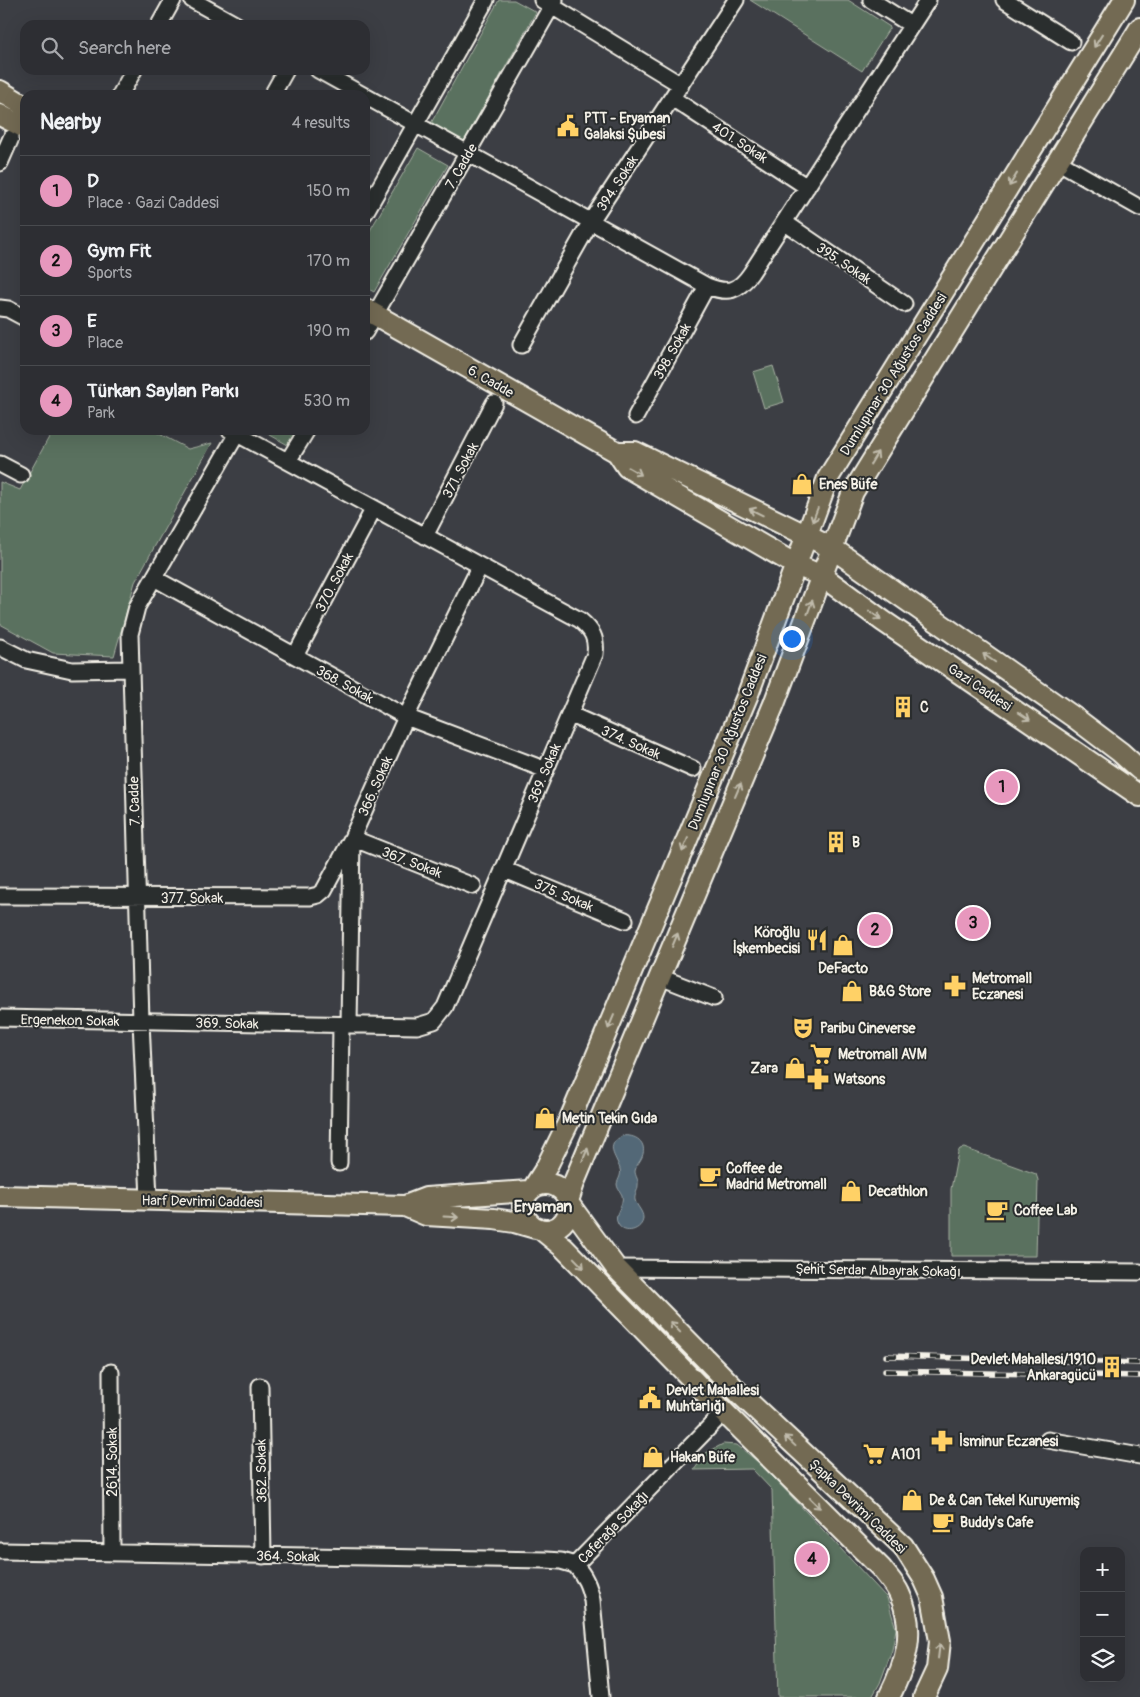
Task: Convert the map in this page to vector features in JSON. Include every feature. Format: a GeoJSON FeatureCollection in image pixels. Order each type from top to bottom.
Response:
{"type":"FeatureCollection","features":[{"type":"Feature","properties":{"kind":"main road","name":"Dumlupınar 30 Ağustos Caddesi"},"geometry":{"type":"LineString","coordinates":[[532,1189],[546,1168],[584,1087],[748,694],[828,478],[1124,0]]}},
{"type":"Feature","properties":{"kind":"main road","name":"Dumlupınar 30 Ağustos Caddesi"},"geometry":{"type":"LineString","coordinates":[[568,1203],[575,1180],[774,704],[853,492],[1140,28]]}},
{"type":"Feature","properties":{"kind":"main road"},"geometry":{"type":"LineString","coordinates":[[0,91],[20,103]]}},
{"type":"Feature","properties":{"kind":"main road"},"geometry":{"type":"LineString","coordinates":[[0,115],[18,133]]}},
{"type":"Feature","properties":{"kind":"main road","name":"6. Cadde"},"geometry":{"type":"LineString","coordinates":[[370,320],[617,452],[635,452],[806,537],[832,548]]}},
{"type":"Feature","properties":{"kind":"main road","name":"6. Cadde"},"geometry":{"type":"LineString","coordinates":[[617,452],[627,467],[796,565],[822,576]]}},
{"type":"Feature","properties":{"kind":"main road","name":"Gazi Caddesi"},"geometry":{"type":"LineString","coordinates":[[832,548],[1099,736],[1139,768]]}},
{"type":"Feature","properties":{"kind":"main road","name":"Gazi Caddesi"},"geometry":{"type":"LineString","coordinates":[[822,576],[883,621],[1140,796]]}},
{"type":"Feature","properties":{"kind":"main road"},"geometry":{"type":"LineString","coordinates":[[1084,757],[1099,736]]}},
{"type":"Feature","properties":{"kind":"main road"},"geometry":{"type":"LineString","coordinates":[[542,1184],[556,1186],[562,1191],[568,1203],[569,1211],[562,1224],[549,1230],[539,1229],[525,1218],[523,1211],[524,1197],[532,1189],[542,1184]]}},
{"type":"Feature","properties":{"kind":"main road","name":"Harf Devrimi Caddesi"},"geometry":{"type":"LineString","coordinates":[[405,1206],[426,1198],[532,1189]]}},
{"type":"Feature","properties":{"kind":"main road","name":"Harf Devrimi Caddesi"},"geometry":{"type":"LineString","coordinates":[[0,1196],[405,1206],[426,1215],[494,1219],[539,1229]]}},
{"type":"Feature","properties":{"kind":"main road","name":"Şapka Devrimi Caddesi"},"geometry":{"type":"LineString","coordinates":[[568,1203],[616,1268],[740,1394],[903,1546],[924,1579],[932,1597],[940,1642],[937,1669],[924,1697]]}},
{"type":"Feature","properties":{"kind":"main road","name":"Şapka Devrimi Caddesi"},"geometry":{"type":"LineString","coordinates":[[539,1229],[564,1248],[724,1412],[881,1568],[899,1592],[907,1613],[909,1629],[902,1671],[889,1697]]}},
{"type":"Feature","properties":{"kind":"main road"},"geometry":{"type":"LineString","coordinates":[[724,1412],[740,1394]]}},
{"type":"Feature","properties":{"kind":"street"},"geometry":{"type":"LineString","coordinates":[[162,20],[173,0]]}},
{"type":"Feature","properties":{"kind":"street"},"geometry":{"type":"LineString","coordinates":[[192,0],[228,20]]}},
{"type":"Feature","properties":{"kind":"street"},"geometry":{"type":"LineString","coordinates":[[370,204],[486,0]]}},
{"type":"Feature","properties":{"kind":"street","name":"394. Sokak"},"geometry":{"type":"LineString","coordinates":[[521,346],[591,221],[736,0]]}},
{"type":"Feature","properties":{"kind":"street"},"geometry":{"type":"LineString","coordinates":[[870,0],[911,25]]}},
{"type":"Feature","properties":{"kind":"street"},"geometry":{"type":"LineString","coordinates":[[370,98],[707,286],[727,291],[739,288],[745,282],[928,0]]}},
{"type":"Feature","properties":{"kind":"street"},"geometry":{"type":"LineString","coordinates":[[1004,0],[1071,42]]}},
{"type":"Feature","properties":{"kind":"street"},"geometry":{"type":"LineString","coordinates":[[550,2],[681,85]]}},
{"type":"Feature","properties":{"kind":"street","name":"7. Cadde"},"geometry":{"type":"LineString","coordinates":[[370,316],[469,153],[550,2]]}},
{"type":"Feature","properties":{"kind":"street"},"geometry":{"type":"LineString","coordinates":[[123,90],[131,75]]}},
{"type":"Feature","properties":{"kind":"street"},"geometry":{"type":"LineString","coordinates":[[275,90],[283,75]]}},
{"type":"Feature","properties":{"kind":"street"},"geometry":{"type":"LineString","coordinates":[[327,75],[355,90]]}},
{"type":"Feature","properties":{"kind":"street","name":"401. Sokak"},"geometry":{"type":"LineString","coordinates":[[672,98],[807,187]]}},
{"type":"Feature","properties":{"kind":"street"},"geometry":{"type":"LineString","coordinates":[[0,163],[18,133]]}},
{"type":"Feature","properties":{"kind":"street"},"geometry":{"type":"LineString","coordinates":[[1057,161],[1140,208]]}},
{"type":"Feature","properties":{"kind":"street","name":"395. Sokak"},"geometry":{"type":"LineString","coordinates":[[784,222],[904,304]]}},
{"type":"Feature","properties":{"kind":"street","name":"398. Sokak"},"geometry":{"type":"LineString","coordinates":[[636,416],[707,286]]}},
{"type":"Feature","properties":{"kind":"street"},"geometry":{"type":"LineString","coordinates":[[0,308],[8,309],[20,315]]}},
{"type":"Feature","properties":{"kind":"street","name":"371. Sokak"},"geometry":{"type":"LineString","coordinates":[[425,536],[494,403]]}},
{"type":"Feature","properties":{"kind":"street","name":"7. Cadde"},"geometry":{"type":"LineString","coordinates":[[149,1199],[140,1021],[130,634],[137,607],[233,435]]}},
{"type":"Feature","properties":{"kind":"street","name":"369. Sokak"},"geometry":{"type":"LineString","coordinates":[[140,1021],[418,1026],[434,1021],[445,1007],[595,654],[596,644],[593,634],[580,620],[242,435]]}},
{"type":"Feature","properties":{"kind":"street"},"geometry":{"type":"LineString","coordinates":[[288,461],[304,435]]}},
{"type":"Feature","properties":{"kind":"street"},"geometry":{"type":"LineString","coordinates":[[0,464],[21,475]]}},
{"type":"Feature","properties":{"kind":"street","name":"370. Sokak"},"geometry":{"type":"LineString","coordinates":[[295,656],[374,508]]}},
{"type":"Feature","properties":{"kind":"street","name":"366. Sokak"},"geometry":{"type":"LineString","coordinates":[[339,1163],[352,838],[406,717],[480,566]]}},
{"type":"Feature","properties":{"kind":"street","name":"368. Sokak"},"geometry":{"type":"LineString","coordinates":[[154,578],[406,717],[546,770]]}},
{"type":"Feature","properties":{"kind":"street"},"geometry":{"type":"LineString","coordinates":[[0,647],[26,660],[72,670],[130,669]]}},
{"type":"Feature","properties":{"kind":"street","name":"374. Sokak"},"geometry":{"type":"LineString","coordinates":[[569,714],[693,769]]}},
{"type":"Feature","properties":{"kind":"street","name":"377. Sokak"},"geometry":{"type":"LineString","coordinates":[[0,896],[137,898],[310,897],[318,895],[324,890],[352,838]]}},
{"type":"Feature","properties":{"kind":"street","name":"367. Sokak"},"geometry":{"type":"LineString","coordinates":[[352,838],[473,886]]}},
{"type":"Feature","properties":{"kind":"street","name":"375. Sokak"},"geometry":{"type":"LineString","coordinates":[[503,870],[625,920]]}},
{"type":"Feature","properties":{"kind":"street"},"geometry":{"type":"LineString","coordinates":[[660,977],[714,998]]}},
{"type":"Feature","properties":{"kind":"street","name":"Ergenekon Sokak"},"geometry":{"type":"LineString","coordinates":[[0,1018],[140,1021]]}},
{"type":"Feature","properties":{"kind":"street","name":"Şehit Serdar Albayrak Sokağı"},"geometry":{"type":"LineString","coordinates":[[616,1268],[1140,1272]]}},
{"type":"Feature","properties":{"kind":"street","name":"2614. Sokak"},"geometry":{"type":"LineString","coordinates":[[111,1372],[112,1553]]}},
{"type":"Feature","properties":{"kind":"street","name":"362. Sokak"},"geometry":{"type":"LineString","coordinates":[[260,1386],[263,1556]]}},
{"type":"Feature","properties":{"kind":"street","name":"Caferağa Sokağı"},"geometry":{"type":"LineString","coordinates":[[601,1697],[592,1600],[586,1580],[575,1565],[724,1412]]}},
{"type":"Feature","properties":{"kind":"street"},"geometry":{"type":"LineString","coordinates":[[1048,1440],[1140,1456]]}},
{"type":"Feature","properties":{"kind":"street","name":"364. Sokak"},"geometry":{"type":"LineString","coordinates":[[0,1551],[546,1560],[561,1561],[575,1565]]}},
{"type":"Feature","properties":{"kind":"green space"},"geometry":{"type":"Polygon","coordinates":[[[499,0],[514,0],[536,12],[463,143],[430,125],[499,0]]]}},
{"type":"Feature","properties":{"kind":"green space"},"geometry":{"type":"Polygon","coordinates":[[[750,0],[848,0],[890,27],[862,71],[750,0]]]}},
{"type":"Feature","properties":{"kind":"green space"},"geometry":{"type":"Polygon","coordinates":[[[418,148],[448,165],[374,292],[370,290],[370,230],[418,148]]]}},
{"type":"Feature","properties":{"kind":"green space"},"geometry":{"type":"Polygon","coordinates":[[[773,366],[784,402],[764,408],[753,372],[773,366]]]}},
{"type":"Feature","properties":{"kind":"green space"},"geometry":{"type":"Polygon","coordinates":[[[50,435],[161,435],[188,449],[212,443],[135,582],[114,656],[53,653],[0,624],[0,482],[20,490],[50,435]]]}},
{"type":"Feature","properties":{"kind":"green space"},"geometry":{"type":"Polygon","coordinates":[[[270,435],[294,435],[288,445],[270,435]]]}},
{"type":"Feature","properties":{"kind":"green space"},"geometry":{"type":"Polygon","coordinates":[[[964,1148],[1036,1174],[1038,1180],[1036,1256],[951,1256],[951,1189],[958,1152],[964,1148]]]}},
{"type":"Feature","properties":{"kind":"green space"},"geometry":{"type":"Polygon","coordinates":[[[723,1444],[737,1445],[762,1465],[887,1598],[896,1629],[892,1650],[880,1683],[872,1697],[778,1697],[772,1490],[752,1469],[694,1470],[706,1453],[723,1444]]]}},
{"type":"Feature","properties":{"kind":"water"},"geometry":{"type":"Polygon","coordinates":[[[622,1136],[636,1138],[642,1143],[643,1147],[642,1157],[635,1171],[638,1183],[635,1198],[643,1218],[640,1226],[629,1231],[621,1228],[617,1220],[617,1213],[622,1203],[622,1195],[617,1184],[620,1171],[612,1147],[622,1136]]]}},
{"type":"Feature","properties":{"kind":"railway"},"geometry":{"type":"LineString","coordinates":[[886,1356],[1140,1363]]}},
{"type":"Feature","properties":{"kind":"railway"},"geometry":{"type":"LineString","coordinates":[[885,1371],[1140,1376]]}},
{"type":"Feature","properties":{"kind":"place","name":"PTT - Eryaman Galaksi Şubesi"},"geometry":{"type":"Point","coordinates":[568,126]}},
{"type":"Feature","properties":{"kind":"place","name":"Enes Büfe"},"geometry":{"type":"Point","coordinates":[802,484]}},
{"type":"Feature","properties":{"kind":"place","name":"C"},"geometry":{"type":"Point","coordinates":[903,707]}},
{"type":"Feature","properties":{"kind":"place","name":"D"},"geometry":{"type":"Point","coordinates":[1002,787]}},
{"type":"Feature","properties":{"kind":"place","name":"B"},"geometry":{"type":"Point","coordinates":[836,842]}},
{"type":"Feature","properties":{"kind":"place","name":"E"},"geometry":{"type":"Point","coordinates":[973,923]}},
{"type":"Feature","properties":{"kind":"place","name":"Gym Fit"},"geometry":{"type":"Point","coordinates":[875,930]}},
{"type":"Feature","properties":{"kind":"place","name":"Köroğlu İşkembecisi"},"geometry":{"type":"Point","coordinates":[817,940]}},
{"type":"Feature","properties":{"kind":"place","name":"DeFacto"},"geometry":{"type":"Point","coordinates":[843,945]}},
{"type":"Feature","properties":{"kind":"place","name":"Metromall Eczanesi"},"geometry":{"type":"Point","coordinates":[955,986]}},
{"type":"Feature","properties":{"kind":"place","name":"B&G Store"},"geometry":{"type":"Point","coordinates":[852,991]}},
{"type":"Feature","properties":{"kind":"place","name":"Paribu Cineverse"},"geometry":{"type":"Point","coordinates":[803,1028]}},
{"type":"Feature","properties":{"kind":"place","name":"Metromall AVM"},"geometry":{"type":"Point","coordinates":[821,1054]}},
{"type":"Feature","properties":{"kind":"place","name":"Zara"},"geometry":{"type":"Point","coordinates":[795,1068]}},
{"type":"Feature","properties":{"kind":"place","name":"Watsons"},"geometry":{"type":"Point","coordinates":[818,1079]}},
{"type":"Feature","properties":{"kind":"place","name":"Metin Tekin Gıda"},"geometry":{"type":"Point","coordinates":[545,1118]}},
{"type":"Feature","properties":{"kind":"place","name":"Coffee de Madrid Metromall"},"geometry":{"type":"Point","coordinates":[710,1176]}},
{"type":"Feature","properties":{"kind":"place","name":"Decathlon"},"geometry":{"type":"Point","coordinates":[851,1191]}},
{"type":"Feature","properties":{"kind":"place","name":"Coffee Lab"},"geometry":{"type":"Point","coordinates":[997,1210]}},
{"type":"Feature","properties":{"kind":"place","name":"Devlet Mahallesi/1910 Ankaragücü"},"geometry":{"type":"Point","coordinates":[1112,1367]}},
{"type":"Feature","properties":{"kind":"place","name":"Devlet Mahallesi Muhtarlığı"},"geometry":{"type":"Point","coordinates":[650,1398]}},
{"type":"Feature","properties":{"kind":"place","name":"İsminur Eczanesi"},"geometry":{"type":"Point","coordinates":[942,1441]}},
{"type":"Feature","properties":{"kind":"place","name":"A101"},"geometry":{"type":"Point","coordinates":[874,1454]}},
{"type":"Feature","properties":{"kind":"place","name":"Hakan Büfe"},"geometry":{"type":"Point","coordinates":[653,1457]}},
{"type":"Feature","properties":{"kind":"place","name":"De & Can Tekel Kuruyemiş"},"geometry":{"type":"Point","coordinates":[912,1500]}},
{"type":"Feature","properties":{"kind":"place","name":"Buddy's Cafe"},"geometry":{"type":"Point","coordinates":[943,1522]}},
{"type":"Feature","properties":{"kind":"place","name":"Türkan Saylan Parkı"},"geometry":{"type":"Point","coordinates":[812,1559]}},
{"type":"Feature","properties":{"kind":"district","name":"Eryaman"},"geometry":{"type":"Point","coordinates":[543,1206]}}]}
